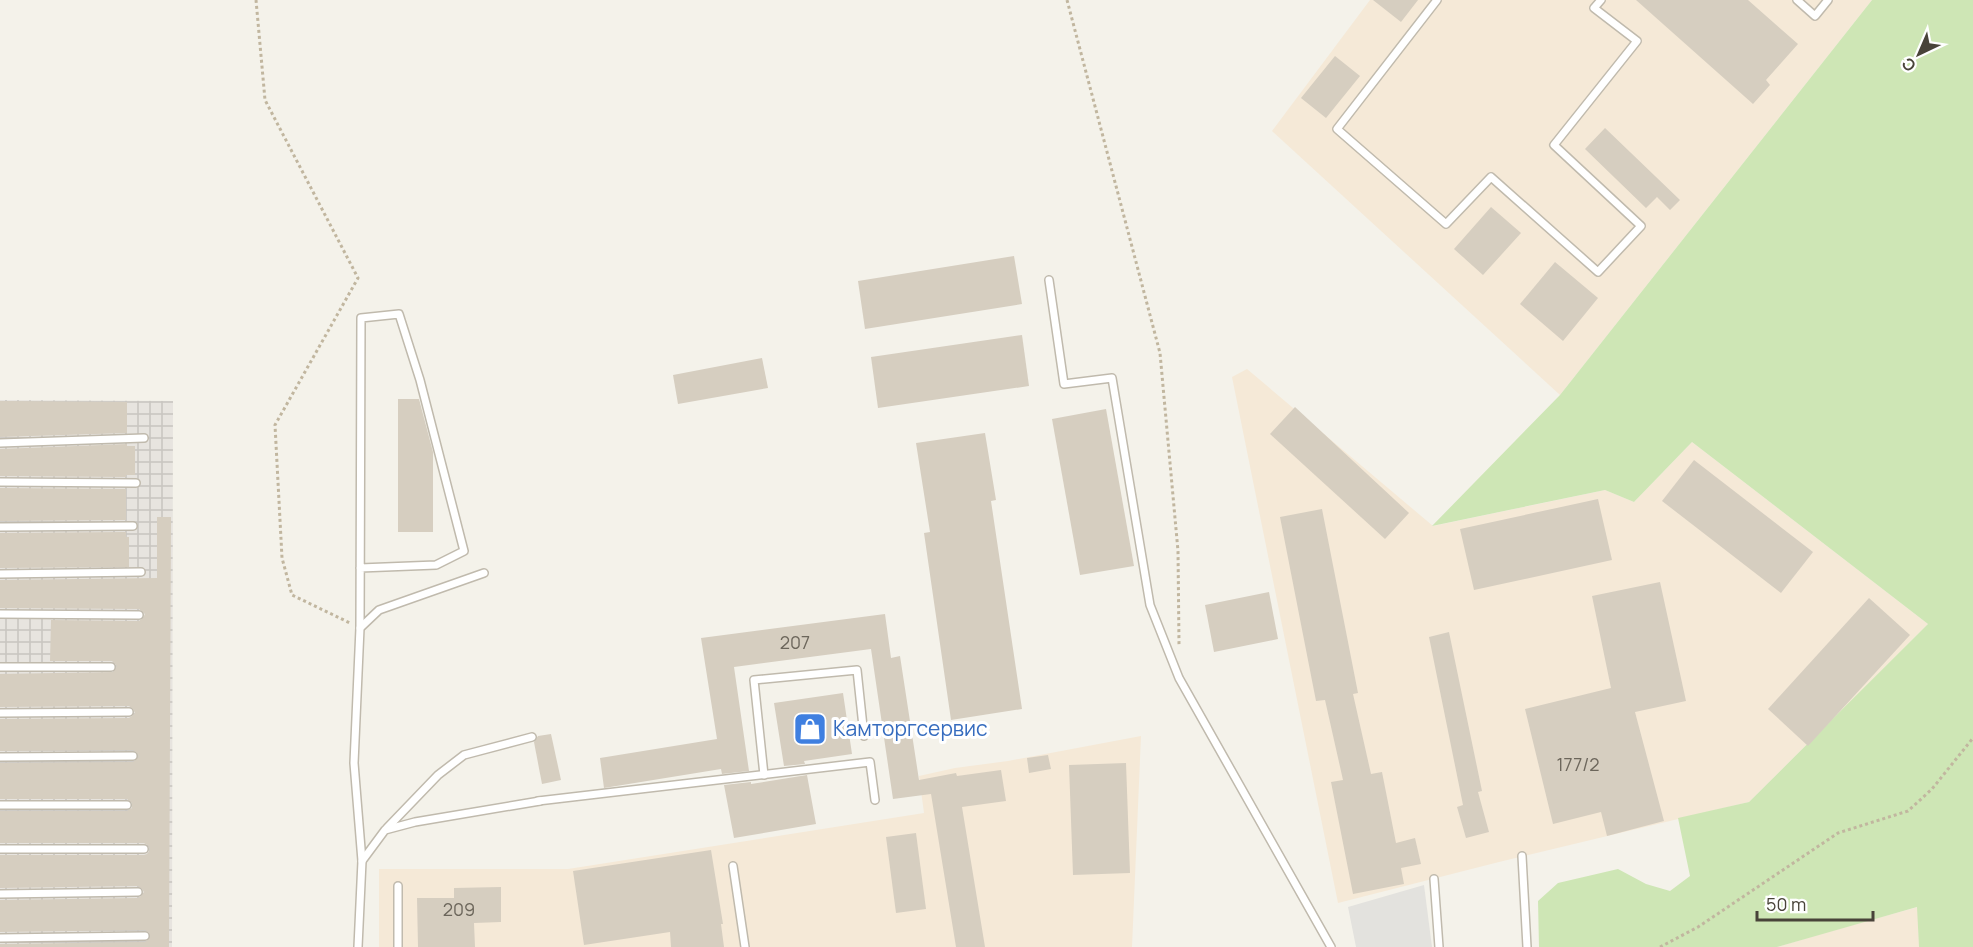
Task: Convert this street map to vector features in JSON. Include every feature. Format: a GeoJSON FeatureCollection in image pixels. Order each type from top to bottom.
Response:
{"type":"FeatureCollection","features":[{"type":"Feature","properties":{"kind":"lane"},"geometry":{"type":"LineString","coordinates":[[1437,0],[1337,129],[1446,224],[1491,177],[1598,272],[1641,226],[1554,145],[1637,41],[1594,8],[1601,0]]}},
{"type":"Feature","properties":{"kind":"lane"},"geometry":{"type":"LineString","coordinates":[[1797,0],[1815,16],[1828,0]]}},
{"type":"Feature","properties":{"kind":"lane"},"geometry":{"type":"LineString","coordinates":[[1049,280],[1064,384],[1112,378],[1150,605],[1179,678],[1331,947]]}},
{"type":"Feature","properties":{"kind":"lane"},"geometry":{"type":"LineString","coordinates":[[358,947],[362,861],[354,763],[360,628],[360,568],[361,318],[399,314],[420,380],[464,551],[436,566],[360,568]]}},
{"type":"Feature","properties":{"kind":"lane"},"geometry":{"type":"LineString","coordinates":[[0,442],[144,438]]}},
{"type":"Feature","properties":{"kind":"lane"},"geometry":{"type":"LineString","coordinates":[[0,482],[136,483]]}},
{"type":"Feature","properties":{"kind":"lane"},"geometry":{"type":"LineString","coordinates":[[0,527],[132,526]]}},
{"type":"Feature","properties":{"kind":"lane"},"geometry":{"type":"LineString","coordinates":[[0,574],[141,573]]}},
{"type":"Feature","properties":{"kind":"lane"},"geometry":{"type":"LineString","coordinates":[[360,628],[379,610],[484,573]]}},
{"type":"Feature","properties":{"kind":"lane"},"geometry":{"type":"LineString","coordinates":[[0,614],[139,615]]}},
{"type":"Feature","properties":{"kind":"lane"},"geometry":{"type":"LineString","coordinates":[[0,667],[111,667]]}},
{"type":"Feature","properties":{"kind":"lane"},"geometry":{"type":"LineString","coordinates":[[764,775],[754,680],[857,670],[864,736]]}},
{"type":"Feature","properties":{"kind":"lane"},"geometry":{"type":"LineString","coordinates":[[0,713],[129,712]]}},
{"type":"Feature","properties":{"kind":"lane"},"geometry":{"type":"LineString","coordinates":[[362,861],[385,830],[438,775],[464,755],[532,737]]}},
{"type":"Feature","properties":{"kind":"lane"},"geometry":{"type":"LineString","coordinates":[[0,757],[133,756]]}},
{"type":"Feature","properties":{"kind":"lane"},"geometry":{"type":"LineString","coordinates":[[538,801],[870,762],[875,800]]}},
{"type":"Feature","properties":{"kind":"lane"},"geometry":{"type":"LineString","coordinates":[[385,830],[415,822],[548,799]]}},
{"type":"Feature","properties":{"kind":"lane"},"geometry":{"type":"LineString","coordinates":[[0,805],[127,805]]}},
{"type":"Feature","properties":{"kind":"lane"},"geometry":{"type":"LineString","coordinates":[[0,849],[144,849]]}},
{"type":"Feature","properties":{"kind":"lane"},"geometry":{"type":"LineString","coordinates":[[1522,856],[1527,947]]}},
{"type":"Feature","properties":{"kind":"lane"},"geometry":{"type":"LineString","coordinates":[[733,866],[745,947]]}},
{"type":"Feature","properties":{"kind":"lane"},"geometry":{"type":"LineString","coordinates":[[1434,879],[1439,947]]}},
{"type":"Feature","properties":{"kind":"lane"},"geometry":{"type":"LineString","coordinates":[[398,886],[398,947]]}},
{"type":"Feature","properties":{"kind":"lane"},"geometry":{"type":"LineString","coordinates":[[0,894],[138,892]]}},
{"type":"Feature","properties":{"kind":"lane"},"geometry":{"type":"LineString","coordinates":[[0,938],[145,936]]}},
{"type":"Feature","properties":{"kind":"path"},"geometry":{"type":"LineString","coordinates":[[256,0],[265,100],[358,278],[274,425],[282,558],[292,595],[360,628]]}},
{"type":"Feature","properties":{"kind":"path"},"geometry":{"type":"LineString","coordinates":[[1067,0],[1160,353],[1178,551],[1179,655]]}},
{"type":"Feature","properties":{"kind":"path"},"geometry":{"type":"LineString","coordinates":[[1660,947],[1698,927],[1838,833],[1908,811],[1932,789],[1973,738]]}},
{"type":"Feature","properties":{"kind":"shaded area"},"geometry":{"type":"Polygon","coordinates":[[[1370,0],[1872,0],[1560,395],[1272,131],[1370,0]]]}},
{"type":"Feature","properties":{"kind":"shaded area"},"geometry":{"type":"Polygon","coordinates":[[[1247,369],[1433,526],[1605,490],[1634,502],[1692,442],[1928,624],[1749,802],[1338,903],[1232,377],[1247,369]]]}},
{"type":"Feature","properties":{"kind":"shaded area"},"geometry":{"type":"Polygon","coordinates":[[[0,400],[173,401],[172,947],[0,947],[0,400]]]}},
{"type":"Feature","properties":{"kind":"shaded area"},"geometry":{"type":"Polygon","coordinates":[[[1141,736],[1132,947],[379,947],[379,869],[568,869],[924,813],[919,776],[1141,736]]]}},
{"type":"Feature","properties":{"kind":"shaded area"},"geometry":{"type":"Polygon","coordinates":[[[1424,885],[1432,947],[1356,947],[1348,907],[1424,885]]]}},
{"type":"Feature","properties":{"kind":"shaded area"},"geometry":{"type":"Polygon","coordinates":[[[1918,907],[1919,947],[1777,947],[1837,929],[1918,907]]]}},
{"type":"Feature","properties":{"kind":"green space"},"geometry":{"type":"Polygon","coordinates":[[[1872,0],[1973,0],[1973,947],[1919,947],[1917,907],[1777,947],[1539,947],[1538,901],[1558,883],[1618,869],[1646,884],[1670,891],[1690,876],[1678,818],[1749,802],[1928,624],[1692,442],[1634,502],[1605,490],[1432,526],[1560,395],[1872,0]]]}},
{"type":"Feature","properties":{"kind":"building"},"geometry":{"type":"Polygon","coordinates":[[[1373,0],[1418,0],[1401,22],[1373,0]]]}},
{"type":"Feature","properties":{"kind":"building"},"geometry":{"type":"Polygon","coordinates":[[[1636,0],[1748,0],[1798,44],[1766,80],[1770,85],[1753,104],[1636,0]]]}},
{"type":"Feature","properties":{"kind":"building"},"geometry":{"type":"Polygon","coordinates":[[[1335,56],[1360,76],[1326,118],[1301,98],[1335,56]]]}},
{"type":"Feature","properties":{"kind":"building"},"geometry":{"type":"Polygon","coordinates":[[[1605,128],[1680,200],[1670,210],[1657,197],[1646,208],[1585,149],[1605,128]]]}},
{"type":"Feature","properties":{"kind":"building"},"geometry":{"type":"Polygon","coordinates":[[[1491,207],[1521,233],[1483,275],[1454,249],[1491,207]]]}},
{"type":"Feature","properties":{"kind":"building"},"geometry":{"type":"Polygon","coordinates":[[[1014,256],[1022,304],[865,329],[858,281],[1014,256]]]}},
{"type":"Feature","properties":{"kind":"building"},"geometry":{"type":"Polygon","coordinates":[[[1555,262],[1598,298],[1563,341],[1520,304],[1555,262]]]}},
{"type":"Feature","properties":{"kind":"building"},"geometry":{"type":"Polygon","coordinates":[[[1022,335],[1029,386],[878,408],[871,357],[1022,335]]]}},
{"type":"Feature","properties":{"kind":"building"},"geometry":{"type":"Polygon","coordinates":[[[762,358],[768,388],[678,404],[673,375],[762,358]]]}},
{"type":"Feature","properties":{"kind":"building"},"geometry":{"type":"Polygon","coordinates":[[[398,399],[419,399],[433,452],[433,532],[398,532],[398,399]]]}},
{"type":"Feature","properties":{"kind":"building"},"geometry":{"type":"Polygon","coordinates":[[[0,401],[127,402],[127,433],[0,437],[0,401]]]}},
{"type":"Feature","properties":{"kind":"building"},"geometry":{"type":"Polygon","coordinates":[[[1295,407],[1409,513],[1385,539],[1270,434],[1295,407]]]}},
{"type":"Feature","properties":{"kind":"building"},"geometry":{"type":"Polygon","coordinates":[[[1106,409],[1134,566],[1080,575],[1052,419],[1106,409]]]}},
{"type":"Feature","properties":{"kind":"building"},"geometry":{"type":"Polygon","coordinates":[[[985,433],[996,500],[991,501],[1022,709],[951,720],[924,533],[930,532],[916,443],[985,433]]]}},
{"type":"Feature","properties":{"kind":"building"},"geometry":{"type":"Polygon","coordinates":[[[127,444],[127,446],[135,446],[135,475],[126,475],[126,477],[0,476],[0,449],[127,444]]]}},
{"type":"Feature","properties":{"kind":"building"},"geometry":{"type":"Polygon","coordinates":[[[1694,460],[1813,552],[1781,593],[1662,501],[1694,460]]]}},
{"type":"Feature","properties":{"kind":"building"},"geometry":{"type":"Polygon","coordinates":[[[0,488],[126,489],[126,520],[0,521],[0,488]]]}},
{"type":"Feature","properties":{"kind":"building"},"geometry":{"type":"Polygon","coordinates":[[[1598,499],[1612,560],[1474,590],[1460,529],[1598,499]]]}},
{"type":"Feature","properties":{"kind":"building"},"geometry":{"type":"Polygon","coordinates":[[[1322,509],[1358,693],[1353,694],[1371,774],[1382,772],[1396,843],[1415,838],[1421,864],[1401,868],[1404,884],[1353,894],[1331,782],[1343,780],[1325,700],[1316,701],[1280,517],[1322,509]]]}},
{"type":"Feature","properties":{"kind":"building"},"geometry":{"type":"Polygon","coordinates":[[[157,517],[171,517],[169,947],[0,947],[0,944],[145,942],[150,938],[149,933],[145,930],[0,932],[0,900],[138,898],[144,892],[138,886],[0,888],[0,855],[144,855],[150,850],[149,846],[144,843],[0,843],[0,811],[127,811],[132,808],[132,803],[127,799],[0,799],[0,763],[133,762],[139,757],[133,750],[0,751],[0,719],[129,718],[135,713],[129,706],[0,707],[0,674],[113,672],[117,666],[112,661],[50,661],[51,620],[139,621],[145,614],[139,609],[0,608],[0,580],[157,578],[157,517]]]}},
{"type":"Feature","properties":{"kind":"building"},"geometry":{"type":"Polygon","coordinates":[[[126,532],[126,537],[129,537],[129,567],[0,568],[0,533],[126,532]]]}},
{"type":"Feature","properties":{"kind":"building"},"geometry":{"type":"Polygon","coordinates":[[[1660,582],[1686,701],[1635,712],[1664,821],[1607,836],[1601,812],[1553,824],[1525,709],[1611,688],[1592,596],[1660,582]]]}},
{"type":"Feature","properties":{"kind":"building"},"geometry":{"type":"Polygon","coordinates":[[[1269,592],[1278,639],[1214,652],[1205,605],[1269,592]]]}},
{"type":"Feature","properties":{"kind":"building"},"geometry":{"type":"Polygon","coordinates":[[[1869,598],[1910,635],[1808,746],[1768,709],[1869,598]]]}},
{"type":"Feature","properties":{"kind":"building"},"geometry":{"type":"Polygon","coordinates":[[[885,614],[891,658],[900,656],[919,780],[956,773],[957,776],[1001,770],[1006,801],[962,807],[985,947],[956,947],[931,794],[893,799],[871,649],[734,667],[749,771],[722,774],[721,769],[604,788],[600,758],[717,739],[701,638],[885,614]]]}},
{"type":"Feature","properties":{"kind":"building"},"geometry":{"type":"Polygon","coordinates":[[[1449,632],[1482,791],[1478,792],[1489,832],[1466,838],[1457,807],[1463,805],[1429,637],[1449,632]]]}},
{"type":"Feature","properties":{"kind":"building"},"geometry":{"type":"Polygon","coordinates":[[[843,693],[852,754],[784,766],[774,703],[843,693]]]}},
{"type":"Feature","properties":{"kind":"building"},"geometry":{"type":"Polygon","coordinates":[[[551,734],[561,780],[542,784],[534,742],[538,736],[551,734]]]}},
{"type":"Feature","properties":{"kind":"building"},"geometry":{"type":"Polygon","coordinates":[[[1048,755],[1051,769],[1029,773],[1027,758],[1048,755]]]}},
{"type":"Feature","properties":{"kind":"building"},"geometry":{"type":"Polygon","coordinates":[[[1126,763],[1130,873],[1073,875],[1069,765],[1126,763]]]}},
{"type":"Feature","properties":{"kind":"building"},"geometry":{"type":"Polygon","coordinates":[[[807,775],[816,824],[734,838],[724,785],[751,782],[751,784],[807,775]]]}},
{"type":"Feature","properties":{"kind":"building"},"geometry":{"type":"Polygon","coordinates":[[[916,833],[926,909],[896,913],[886,837],[916,833]]]}},
{"type":"Feature","properties":{"kind":"building"},"geometry":{"type":"Polygon","coordinates":[[[711,850],[723,924],[721,924],[724,947],[671,947],[670,932],[584,945],[573,871],[711,850]]]}},
{"type":"Feature","properties":{"kind":"building"},"geometry":{"type":"Polygon","coordinates":[[[501,887],[501,922],[474,923],[475,947],[418,947],[417,898],[454,898],[454,888],[501,887]]]}},
{"type":"Feature","properties":{"kind":"place","name":"Камторгсервис"},"geometry":{"type":"Point","coordinates":[810,729]}}]}
